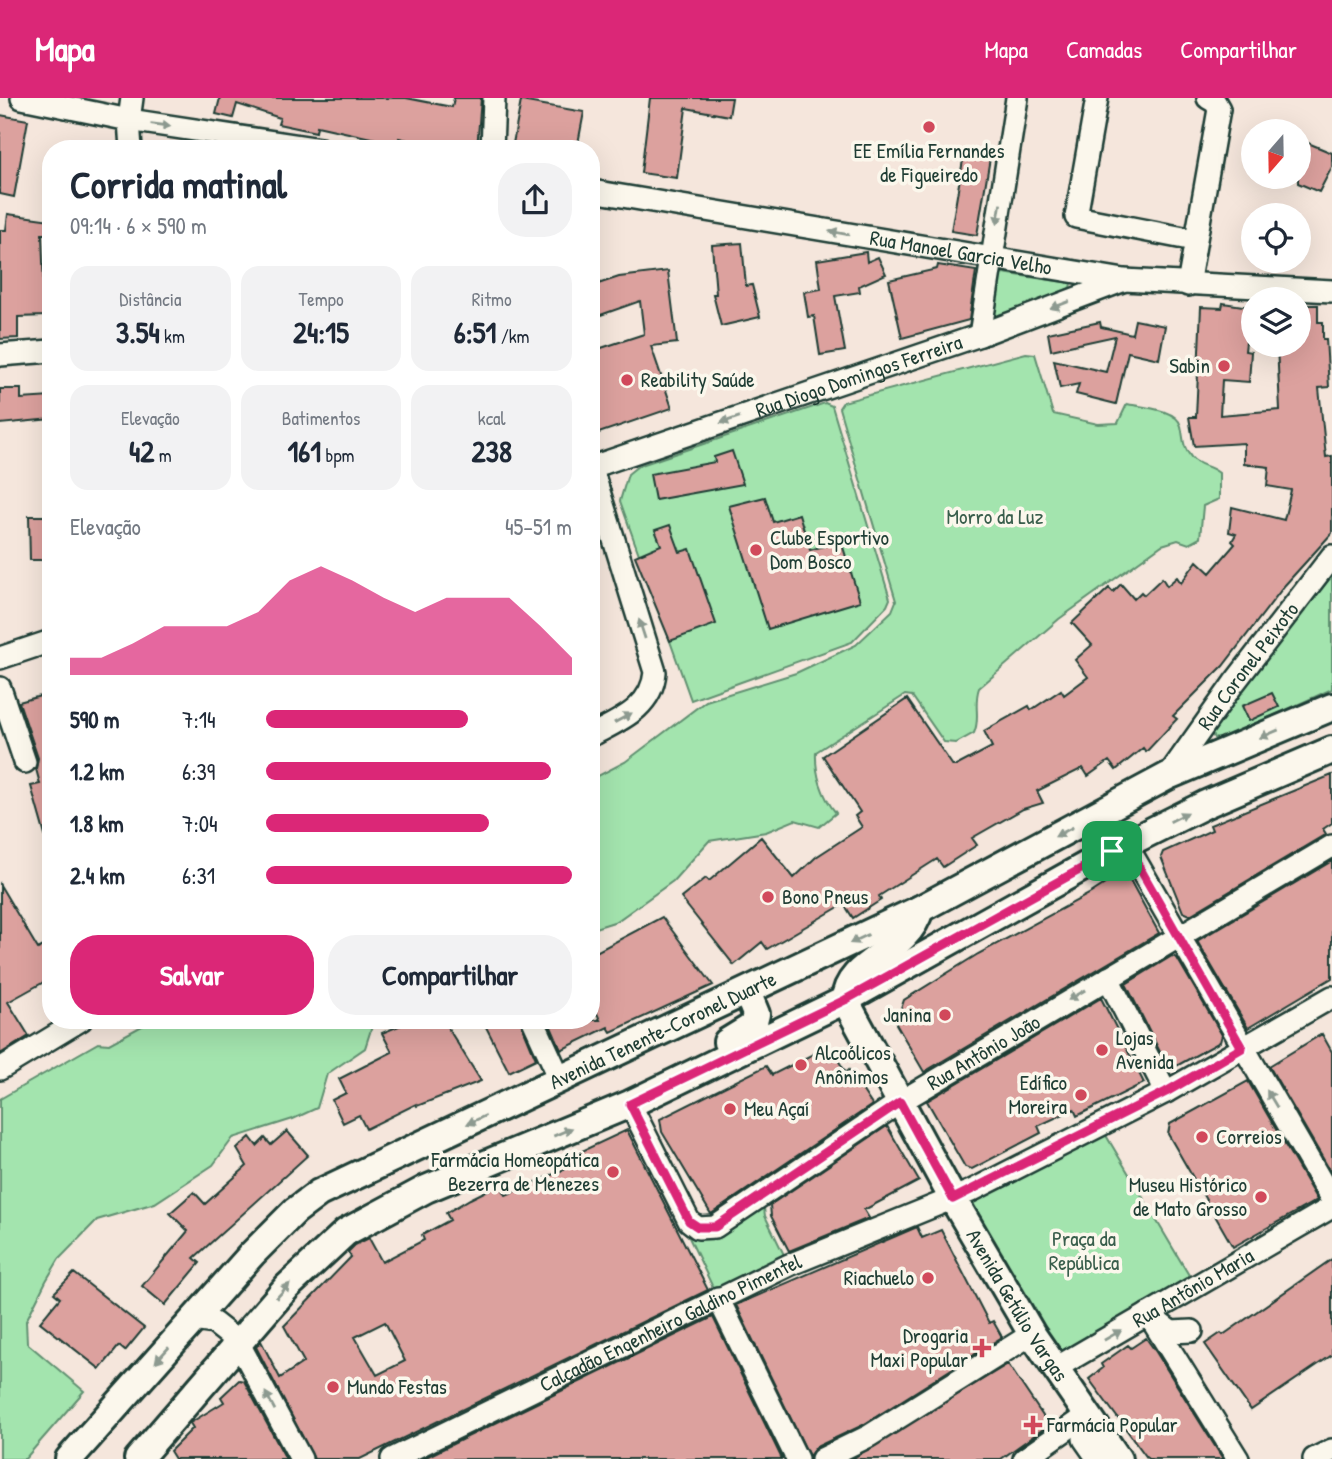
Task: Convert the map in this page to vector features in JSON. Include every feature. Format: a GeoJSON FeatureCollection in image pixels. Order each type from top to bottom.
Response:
{"type":"FeatureCollection","features":[{"type":"Feature","properties":{"kind":"main road","name":"Avenida Tenente-Coronel Duarte"},"geometry":{"type":"LineString","coordinates":[[69,1459],[295,1211],[319,1193],[561,1081],[920,909],[1168,776],[1332,707]]}},
{"type":"Feature","properties":{"kind":"main road"},"geometry":{"type":"LineString","coordinates":[[138,1459],[286,1287],[346,1232],[426,1189],[630,1104],[845,1000],[1126,844],[1206,804],[1332,750]]}},
{"type":"Feature","properties":{"kind":"main road"},"geometry":{"type":"LineString","coordinates":[[845,1000],[853,978],[911,932],[920,909]]}},
{"type":"Feature","properties":{"kind":"main road"},"geometry":{"type":"LineString","coordinates":[[671,1083],[692,1060],[753,1026],[756,1014],[747,992]]}},
{"type":"Feature","properties":{"kind":"main road","name":"Avenida Getúlio Vargas"},"geometry":{"type":"LineString","coordinates":[[845,1000],[953,1199],[1032,1334],[1118,1459]]}},
{"type":"Feature","properties":{"kind":"street"},"geometry":{"type":"LineString","coordinates":[[22,98],[129,120],[261,140]]}},
{"type":"Feature","properties":{"kind":"street"},"geometry":{"type":"LineString","coordinates":[[130,140],[129,120],[132,98]]}},
{"type":"Feature","properties":{"kind":"street"},"geometry":{"type":"LineString","coordinates":[[492,140],[494,98]]}},
{"type":"Feature","properties":{"kind":"street"},"geometry":{"type":"LineString","coordinates":[[980,335],[1017,98]]}},
{"type":"Feature","properties":{"kind":"street"},"geometry":{"type":"LineString","coordinates":[[1097,98],[1076,217],[1194,240]]}},
{"type":"Feature","properties":{"kind":"street"},"geometry":{"type":"LineString","coordinates":[[1188,285],[1219,109],[1215,102],[1208,98]]}},
{"type":"Feature","properties":{"kind":"street","name":"Rua Manoel Garcia Velho"},"geometry":{"type":"LineString","coordinates":[[600,192],[1124,280],[1332,291]]}},
{"type":"Feature","properties":{"kind":"street","name":"Rua Diogo Domingos Ferreira"},"geometry":{"type":"LineString","coordinates":[[600,465],[980,335],[1124,280]]}},
{"type":"Feature","properties":{"kind":"street"},"geometry":{"type":"LineString","coordinates":[[0,355],[42,352]]}},
{"type":"Feature","properties":{"kind":"street"},"geometry":{"type":"LineString","coordinates":[[600,494],[655,672],[654,684],[644,703],[600,730]]}},
{"type":"Feature","properties":{"kind":"street","name":"Rua Coronel Peixoto"},"geometry":{"type":"LineString","coordinates":[[1168,776],[1234,683],[1332,556]]}},
{"type":"Feature","properties":{"kind":"street"},"geometry":{"type":"LineString","coordinates":[[0,658],[42,644]]}},
{"type":"Feature","properties":{"kind":"street"},"geometry":{"type":"LineString","coordinates":[[0,688],[25,762]]}},
{"type":"Feature","properties":{"kind":"street"},"geometry":{"type":"LineString","coordinates":[[1126,844],[1332,1200]]}},
{"type":"Feature","properties":{"kind":"street","name":"Rua Antônio João"},"geometry":{"type":"LineString","coordinates":[[630,1104],[693,1226],[704,1228],[719,1224],[900,1102],[1332,846]]}},
{"type":"Feature","properties":{"kind":"street"},"geometry":{"type":"LineString","coordinates":[[1108,978],[1166,1092]]}},
{"type":"Feature","properties":{"kind":"street","name":"Calçadão Engenheiro Galdino Pimentel"},"geometry":{"type":"LineString","coordinates":[[392,1459],[789,1265],[953,1199],[1166,1092],[1332,997]]}},
{"type":"Feature","properties":{"kind":"street"},"geometry":{"type":"LineString","coordinates":[[0,1069],[67,1029]]}},
{"type":"Feature","properties":{"kind":"street"},"geometry":{"type":"LineString","coordinates":[[537,1029],[561,1081]]}},
{"type":"Feature","properties":{"kind":"street","name":"Rua Antônio Maria"},"geometry":{"type":"LineString","coordinates":[[1054,1369],[1332,1207]]}},
{"type":"Feature","properties":{"kind":"street"},"geometry":{"type":"LineString","coordinates":[[718,1298],[797,1459]]}},
{"type":"Feature","properties":{"kind":"street"},"geometry":{"type":"LineString","coordinates":[[1148,1314],[1171,1332],[1192,1331]]}},
{"type":"Feature","properties":{"kind":"street"},"geometry":{"type":"LineString","coordinates":[[1148,1314],[1238,1459]]}},
{"type":"Feature","properties":{"kind":"street"},"geometry":{"type":"LineString","coordinates":[[193,1320],[214,1323],[238,1342],[301,1459]]}},
{"type":"Feature","properties":{"kind":"street"},"geometry":{"type":"LineString","coordinates":[[822,1459],[869,1436],[1032,1334]]}},
{"type":"Feature","properties":{"kind":"street"},"geometry":{"type":"LineString","coordinates":[[1024,1459],[1087,1415]]}},
{"type":"Feature","properties":{"kind":"street"},"geometry":{"type":"LineString","coordinates":[[1087,1415],[1084,1439],[1098,1459]]}},
{"type":"Feature","properties":{"kind":"street"},"geometry":{"type":"LineString","coordinates":[[1314,1459],[1332,1450]]}},
{"type":"Feature","properties":{"kind":"green space"},"geometry":{"type":"Polygon","coordinates":[[[996,272],[1071,283],[1070,288],[996,318],[989,317],[996,272]]]}},
{"type":"Feature","properties":{"kind":"green space","name":"Morro da Luz"},"geometry":{"type":"Polygon","coordinates":[[[1026,353],[1035,354],[1053,414],[1098,424],[1118,423],[1127,404],[1166,412],[1173,416],[1181,426],[1185,446],[1191,457],[1219,473],[1219,499],[1203,506],[1200,538],[1189,544],[1178,540],[1162,545],[1059,619],[979,688],[974,733],[956,743],[944,742],[912,696],[905,695],[816,752],[820,784],[836,813],[819,827],[795,820],[766,832],[709,841],[673,881],[617,921],[600,926],[600,775],[625,762],[706,701],[796,673],[856,645],[892,611],[896,601],[839,408],[843,402],[1026,353]]]}},
{"type":"Feature","properties":{"kind":"green space","name":"Clube Esportivo Dom Bosco"},"geometry":{"type":"Polygon","coordinates":[[[825,403],[832,406],[890,599],[887,606],[852,642],[691,700],[620,501],[628,474],[638,466],[825,403]]]}},
{"type":"Feature","properties":{"kind":"green space"},"geometry":{"type":"Polygon","coordinates":[[[1332,575],[1332,689],[1222,739],[1214,738],[1210,731],[1212,726],[1332,575]]]}},
{"type":"Feature","properties":{"kind":"green space"},"geometry":{"type":"Polygon","coordinates":[[[136,1029],[371,1029],[365,1048],[327,1074],[317,1108],[293,1119],[233,1138],[213,1165],[155,1203],[97,1220],[59,1259],[26,1321],[27,1343],[84,1391],[25,1459],[0,1459],[0,1099],[98,1043],[109,1044],[136,1029]]]}},
{"type":"Feature","properties":{"kind":"green space","name":"Praça da República"},"geometry":{"type":"Polygon","coordinates":[[[1104,1132],[1193,1282],[1055,1362],[969,1200],[1104,1132]]]}},
{"type":"Feature","properties":{"kind":"green space"},"geometry":{"type":"Polygon","coordinates":[[[763,1200],[765,1216],[789,1265],[718,1298],[683,1225],[693,1225],[763,1200]]]}},
{"type":"Feature","properties":{"kind":"building"},"geometry":{"type":"Polygon","coordinates":[[[220,98],[406,98],[452,107],[454,98],[481,98],[478,140],[380,140],[317,126],[316,132],[278,124],[280,118],[237,104],[233,118],[216,114],[220,98]]]}},
{"type":"Feature","properties":{"kind":"building"},"geometry":{"type":"Polygon","coordinates":[[[650,98],[732,98],[729,116],[686,108],[677,178],[641,173],[650,98]]]}},
{"type":"Feature","properties":{"kind":"building"},"geometry":{"type":"Polygon","coordinates":[[[521,101],[584,112],[579,140],[514,140],[521,101]]]}},
{"type":"Feature","properties":{"kind":"building"},"geometry":{"type":"Polygon","coordinates":[[[0,115],[28,120],[14,197],[0,194],[0,115]]]}},
{"type":"Feature","properties":{"kind":"building"},"geometry":{"type":"Polygon","coordinates":[[[1311,144],[1332,153],[1332,167],[1319,192],[1311,189],[1311,144]]]}},
{"type":"Feature","properties":{"kind":"building"},"geometry":{"type":"Polygon","coordinates":[[[964,154],[990,158],[977,235],[951,231],[964,154]]]}},
{"type":"Feature","properties":{"kind":"building"},"geometry":{"type":"Polygon","coordinates":[[[8,214],[42,219],[42,316],[18,317],[18,338],[0,339],[0,230],[6,230],[8,214]]]}},
{"type":"Feature","properties":{"kind":"building"},"geometry":{"type":"Polygon","coordinates":[[[742,243],[746,286],[752,285],[760,317],[721,326],[713,294],[716,294],[712,245],[742,243]]]}},
{"type":"Feature","properties":{"kind":"building"},"geometry":{"type":"Polygon","coordinates":[[[866,252],[867,262],[878,257],[886,274],[859,286],[860,292],[835,296],[845,351],[820,355],[814,316],[808,317],[804,292],[821,289],[817,260],[866,252]]]}},
{"type":"Feature","properties":{"kind":"building"},"geometry":{"type":"Polygon","coordinates":[[[938,265],[976,271],[969,320],[902,338],[889,280],[937,269],[938,265]]]}},
{"type":"Feature","properties":{"kind":"building"},"geometry":{"type":"Polygon","coordinates":[[[668,271],[677,343],[651,346],[672,408],[600,433],[600,348],[644,334],[640,301],[600,315],[600,283],[619,277],[668,271]]]}},
{"type":"Feature","properties":{"kind":"building"},"geometry":{"type":"Polygon","coordinates":[[[1223,303],[1241,306],[1241,357],[1251,357],[1249,382],[1222,380],[1220,415],[1280,410],[1278,357],[1311,357],[1311,305],[1318,305],[1318,322],[1323,322],[1323,339],[1326,339],[1329,387],[1319,388],[1326,457],[1332,456],[1332,533],[1285,585],[1223,666],[1173,716],[1177,719],[1146,752],[1143,748],[1116,770],[1109,761],[1088,776],[1083,768],[1037,791],[1043,803],[1023,809],[972,838],[977,845],[943,867],[937,859],[879,896],[881,900],[853,918],[844,904],[767,949],[762,942],[734,965],[681,898],[706,878],[709,881],[761,837],[794,878],[816,857],[862,827],[855,816],[860,812],[823,756],[907,699],[953,766],[956,766],[992,747],[984,731],[1029,706],[1031,710],[1061,690],[1064,695],[1088,677],[1075,660],[1092,645],[1072,623],[1109,588],[1113,592],[1121,584],[1134,599],[1141,592],[1144,595],[1162,578],[1167,586],[1177,577],[1181,583],[1197,561],[1210,573],[1235,544],[1232,541],[1236,534],[1229,532],[1232,507],[1284,520],[1291,490],[1267,486],[1269,467],[1244,464],[1244,443],[1194,446],[1189,417],[1196,417],[1201,307],[1222,308],[1223,303]]]}},
{"type":"Feature","properties":{"kind":"building"},"geometry":{"type":"Polygon","coordinates":[[[1135,320],[1165,326],[1159,359],[1128,352],[1116,404],[1076,394],[1079,384],[1060,388],[1054,360],[1106,372],[1115,336],[1051,350],[1048,333],[1100,322],[1101,327],[1132,334],[1135,320]]]}},
{"type":"Feature","properties":{"kind":"building"},"geometry":{"type":"Polygon","coordinates":[[[0,389],[21,389],[21,399],[42,398],[42,420],[0,424],[0,389]]]}},
{"type":"Feature","properties":{"kind":"building"},"geometry":{"type":"Polygon","coordinates":[[[732,451],[743,484],[655,500],[650,474],[715,462],[714,457],[732,451]]]}},
{"type":"Feature","properties":{"kind":"building"},"geometry":{"type":"Polygon","coordinates":[[[765,497],[773,522],[799,514],[810,550],[841,541],[860,601],[768,629],[729,506],[765,497]]]}},
{"type":"Feature","properties":{"kind":"building"},"geometry":{"type":"Polygon","coordinates":[[[29,516],[42,516],[42,560],[30,560],[29,516]]]}},
{"type":"Feature","properties":{"kind":"building"},"geometry":{"type":"Polygon","coordinates":[[[670,525],[680,552],[690,549],[716,624],[670,641],[635,556],[661,545],[655,530],[670,525]]]}},
{"type":"Feature","properties":{"kind":"building"},"geometry":{"type":"Polygon","coordinates":[[[1272,693],[1279,707],[1249,721],[1242,706],[1272,693]]]}},
{"type":"Feature","properties":{"kind":"building"},"geometry":{"type":"Polygon","coordinates":[[[42,696],[42,825],[31,786],[40,784],[36,769],[38,758],[19,702],[42,696]]]}},
{"type":"Feature","properties":{"kind":"building"},"geometry":{"type":"Polygon","coordinates":[[[1332,775],[1332,823],[1323,829],[1326,834],[1190,915],[1183,912],[1161,857],[1163,852],[1212,830],[1210,825],[1332,775]]]}},
{"type":"Feature","properties":{"kind":"building"},"geometry":{"type":"Polygon","coordinates":[[[1332,861],[1332,978],[1248,1028],[1197,941],[1332,861]]]}},
{"type":"Feature","properties":{"kind":"building"},"geometry":{"type":"Polygon","coordinates":[[[1125,871],[1159,933],[924,1072],[896,1024],[904,1000],[978,954],[1091,893],[1125,871]]]}},
{"type":"Feature","properties":{"kind":"building"},"geometry":{"type":"Polygon","coordinates":[[[0,885],[38,949],[42,947],[42,983],[8,1002],[29,1036],[0,1054],[0,885]]]}},
{"type":"Feature","properties":{"kind":"building"},"geometry":{"type":"Polygon","coordinates":[[[662,917],[713,985],[611,1032],[608,1027],[561,1050],[552,1029],[600,1029],[600,950],[662,917]]]}},
{"type":"Feature","properties":{"kind":"building"},"geometry":{"type":"Polygon","coordinates":[[[1172,956],[1177,958],[1222,1035],[1220,1042],[1169,1070],[1126,984],[1172,956]]]}},
{"type":"Feature","properties":{"kind":"building"},"geometry":{"type":"Polygon","coordinates":[[[1101,998],[1144,1083],[1077,1116],[1074,1109],[1038,1126],[1041,1133],[972,1169],[965,1167],[927,1101],[1101,998]]]}},
{"type":"Feature","properties":{"kind":"building"},"geometry":{"type":"Polygon","coordinates":[[[392,1029],[449,1029],[481,1081],[417,1106],[416,1104],[366,1129],[359,1115],[343,1123],[332,1100],[346,1093],[339,1079],[392,1052],[382,1033],[392,1029]]]}},
{"type":"Feature","properties":{"kind":"building"},"geometry":{"type":"Polygon","coordinates":[[[487,1029],[524,1029],[536,1059],[509,1072],[487,1029]]]}},
{"type":"Feature","properties":{"kind":"building"},"geometry":{"type":"Polygon","coordinates":[[[1322,1034],[1332,1052],[1332,1174],[1269,1066],[1322,1034]]]}},
{"type":"Feature","properties":{"kind":"building"},"geometry":{"type":"Polygon","coordinates":[[[821,1050],[828,1060],[835,1055],[846,1073],[849,1070],[872,1105],[711,1214],[662,1132],[660,1119],[766,1066],[772,1075],[821,1050]]]}},
{"type":"Feature","properties":{"kind":"building"},"geometry":{"type":"Polygon","coordinates":[[[1248,1081],[1317,1200],[1233,1247],[1168,1134],[1170,1124],[1248,1081]]]}},
{"type":"Feature","properties":{"kind":"building"},"geometry":{"type":"Polygon","coordinates":[[[887,1126],[919,1181],[864,1210],[869,1218],[789,1251],[771,1216],[770,1205],[887,1126]]]}},
{"type":"Feature","properties":{"kind":"building"},"geometry":{"type":"Polygon","coordinates":[[[627,1130],[708,1290],[360,1459],[314,1459],[256,1347],[261,1341],[280,1378],[304,1362],[284,1326],[351,1257],[348,1252],[355,1245],[369,1238],[382,1262],[424,1240],[422,1235],[450,1220],[446,1213],[470,1199],[500,1184],[506,1195],[569,1167],[565,1159],[627,1130]],[[385,1322],[355,1337],[377,1375],[405,1361],[385,1322]]]}},
{"type":"Feature","properties":{"kind":"building"},"geometry":{"type":"Polygon","coordinates":[[[287,1131],[308,1155],[194,1258],[200,1263],[165,1305],[142,1286],[188,1231],[170,1213],[194,1192],[205,1204],[247,1166],[237,1149],[250,1137],[257,1146],[265,1138],[271,1145],[287,1131]]]}},
{"type":"Feature","properties":{"kind":"building"},"geometry":{"type":"Polygon","coordinates":[[[917,1227],[922,1238],[941,1230],[989,1323],[993,1321],[1002,1337],[863,1425],[816,1447],[809,1456],[736,1305],[917,1227]]]}},
{"type":"Feature","properties":{"kind":"building"},"geometry":{"type":"Polygon","coordinates":[[[1332,1259],[1332,1355],[1251,1410],[1205,1344],[1221,1333],[1223,1335],[1332,1259]]]}},
{"type":"Feature","properties":{"kind":"building"},"geometry":{"type":"Polygon","coordinates":[[[74,1273],[144,1328],[125,1351],[119,1346],[100,1369],[40,1322],[60,1298],[54,1293],[74,1273]]]}},
{"type":"Feature","properties":{"kind":"building"},"geometry":{"type":"Polygon","coordinates":[[[713,1317],[782,1459],[422,1459],[424,1458],[713,1317]]]}},
{"type":"Feature","properties":{"kind":"building"},"geometry":{"type":"Polygon","coordinates":[[[1146,1338],[1223,1459],[1148,1459],[1089,1379],[1103,1368],[1101,1364],[1128,1345],[1131,1348],[1146,1338]]]}},
{"type":"Feature","properties":{"kind":"building"},"geometry":{"type":"Polygon","coordinates":[[[1008,1364],[1049,1425],[1001,1459],[852,1459],[1008,1364]]]}},
{"type":"Feature","properties":{"kind":"building"},"geometry":{"type":"Polygon","coordinates":[[[239,1380],[244,1381],[286,1459],[175,1459],[170,1451],[193,1428],[190,1423],[224,1402],[221,1397],[239,1380]]]}},
{"type":"Feature","properties":{"kind":"place","name":"EE Emília Fernandes de Figueiredo"},"geometry":{"type":"Point","coordinates":[929,127]}},
{"type":"Feature","properties":{"kind":"place","name":"Sabin"},"geometry":{"type":"Point","coordinates":[1224,366]}},
{"type":"Feature","properties":{"kind":"place","name":"Reability Saúde"},"geometry":{"type":"Point","coordinates":[627,380]}},
{"type":"Feature","properties":{"kind":"place","name":"Clube Esportivo Dom Bosco"},"geometry":{"type":"Point","coordinates":[756,550]}},
{"type":"Feature","properties":{"kind":"place","name":"Bono Pneus"},"geometry":{"type":"Point","coordinates":[768,897]}},
{"type":"Feature","properties":{"kind":"place","name":"Janina"},"geometry":{"type":"Point","coordinates":[945,1015]}},
{"type":"Feature","properties":{"kind":"place","name":"Lojas Avenida"},"geometry":{"type":"Point","coordinates":[1102,1050]}},
{"type":"Feature","properties":{"kind":"place","name":"Alcoólicos Anônimos"},"geometry":{"type":"Point","coordinates":[801,1065]}},
{"type":"Feature","properties":{"kind":"place","name":"Edífico Moreira"},"geometry":{"type":"Point","coordinates":[1081,1095]}},
{"type":"Feature","properties":{"kind":"place","name":"Meu Açaí"},"geometry":{"type":"Point","coordinates":[730,1109]}},
{"type":"Feature","properties":{"kind":"place","name":"Correios"},"geometry":{"type":"Point","coordinates":[1202,1137]}},
{"type":"Feature","properties":{"kind":"place","name":"Farmácia Homeopática Bezerra de Menezes"},"geometry":{"type":"Point","coordinates":[613,1172]}},
{"type":"Feature","properties":{"kind":"place","name":"Museu Histórico de Mato Grosso"},"geometry":{"type":"Point","coordinates":[1261,1197]}},
{"type":"Feature","properties":{"kind":"place","name":"Riachuelo"},"geometry":{"type":"Point","coordinates":[928,1278]}},
{"type":"Feature","properties":{"kind":"place","name":"Drogaria Maxi Popular"},"geometry":{"type":"Point","coordinates":[982,1348]}},
{"type":"Feature","properties":{"kind":"place","name":"Mundo Festas"},"geometry":{"type":"Point","coordinates":[333,1387]}},
{"type":"Feature","properties":{"kind":"place","name":"Farmácia Popular"},"geometry":{"type":"Point","coordinates":[1033,1425]}},
{"type":"Feature","properties":{"kind":"route"},"geometry":{"type":"LineString","coordinates":[[1126,844],[1242,1048],[1166,1092],[953,1199],[900,1102],[715,1227],[693,1226],[630,1104],[845,1000],[1112,851],[1126,844]]}}]}
